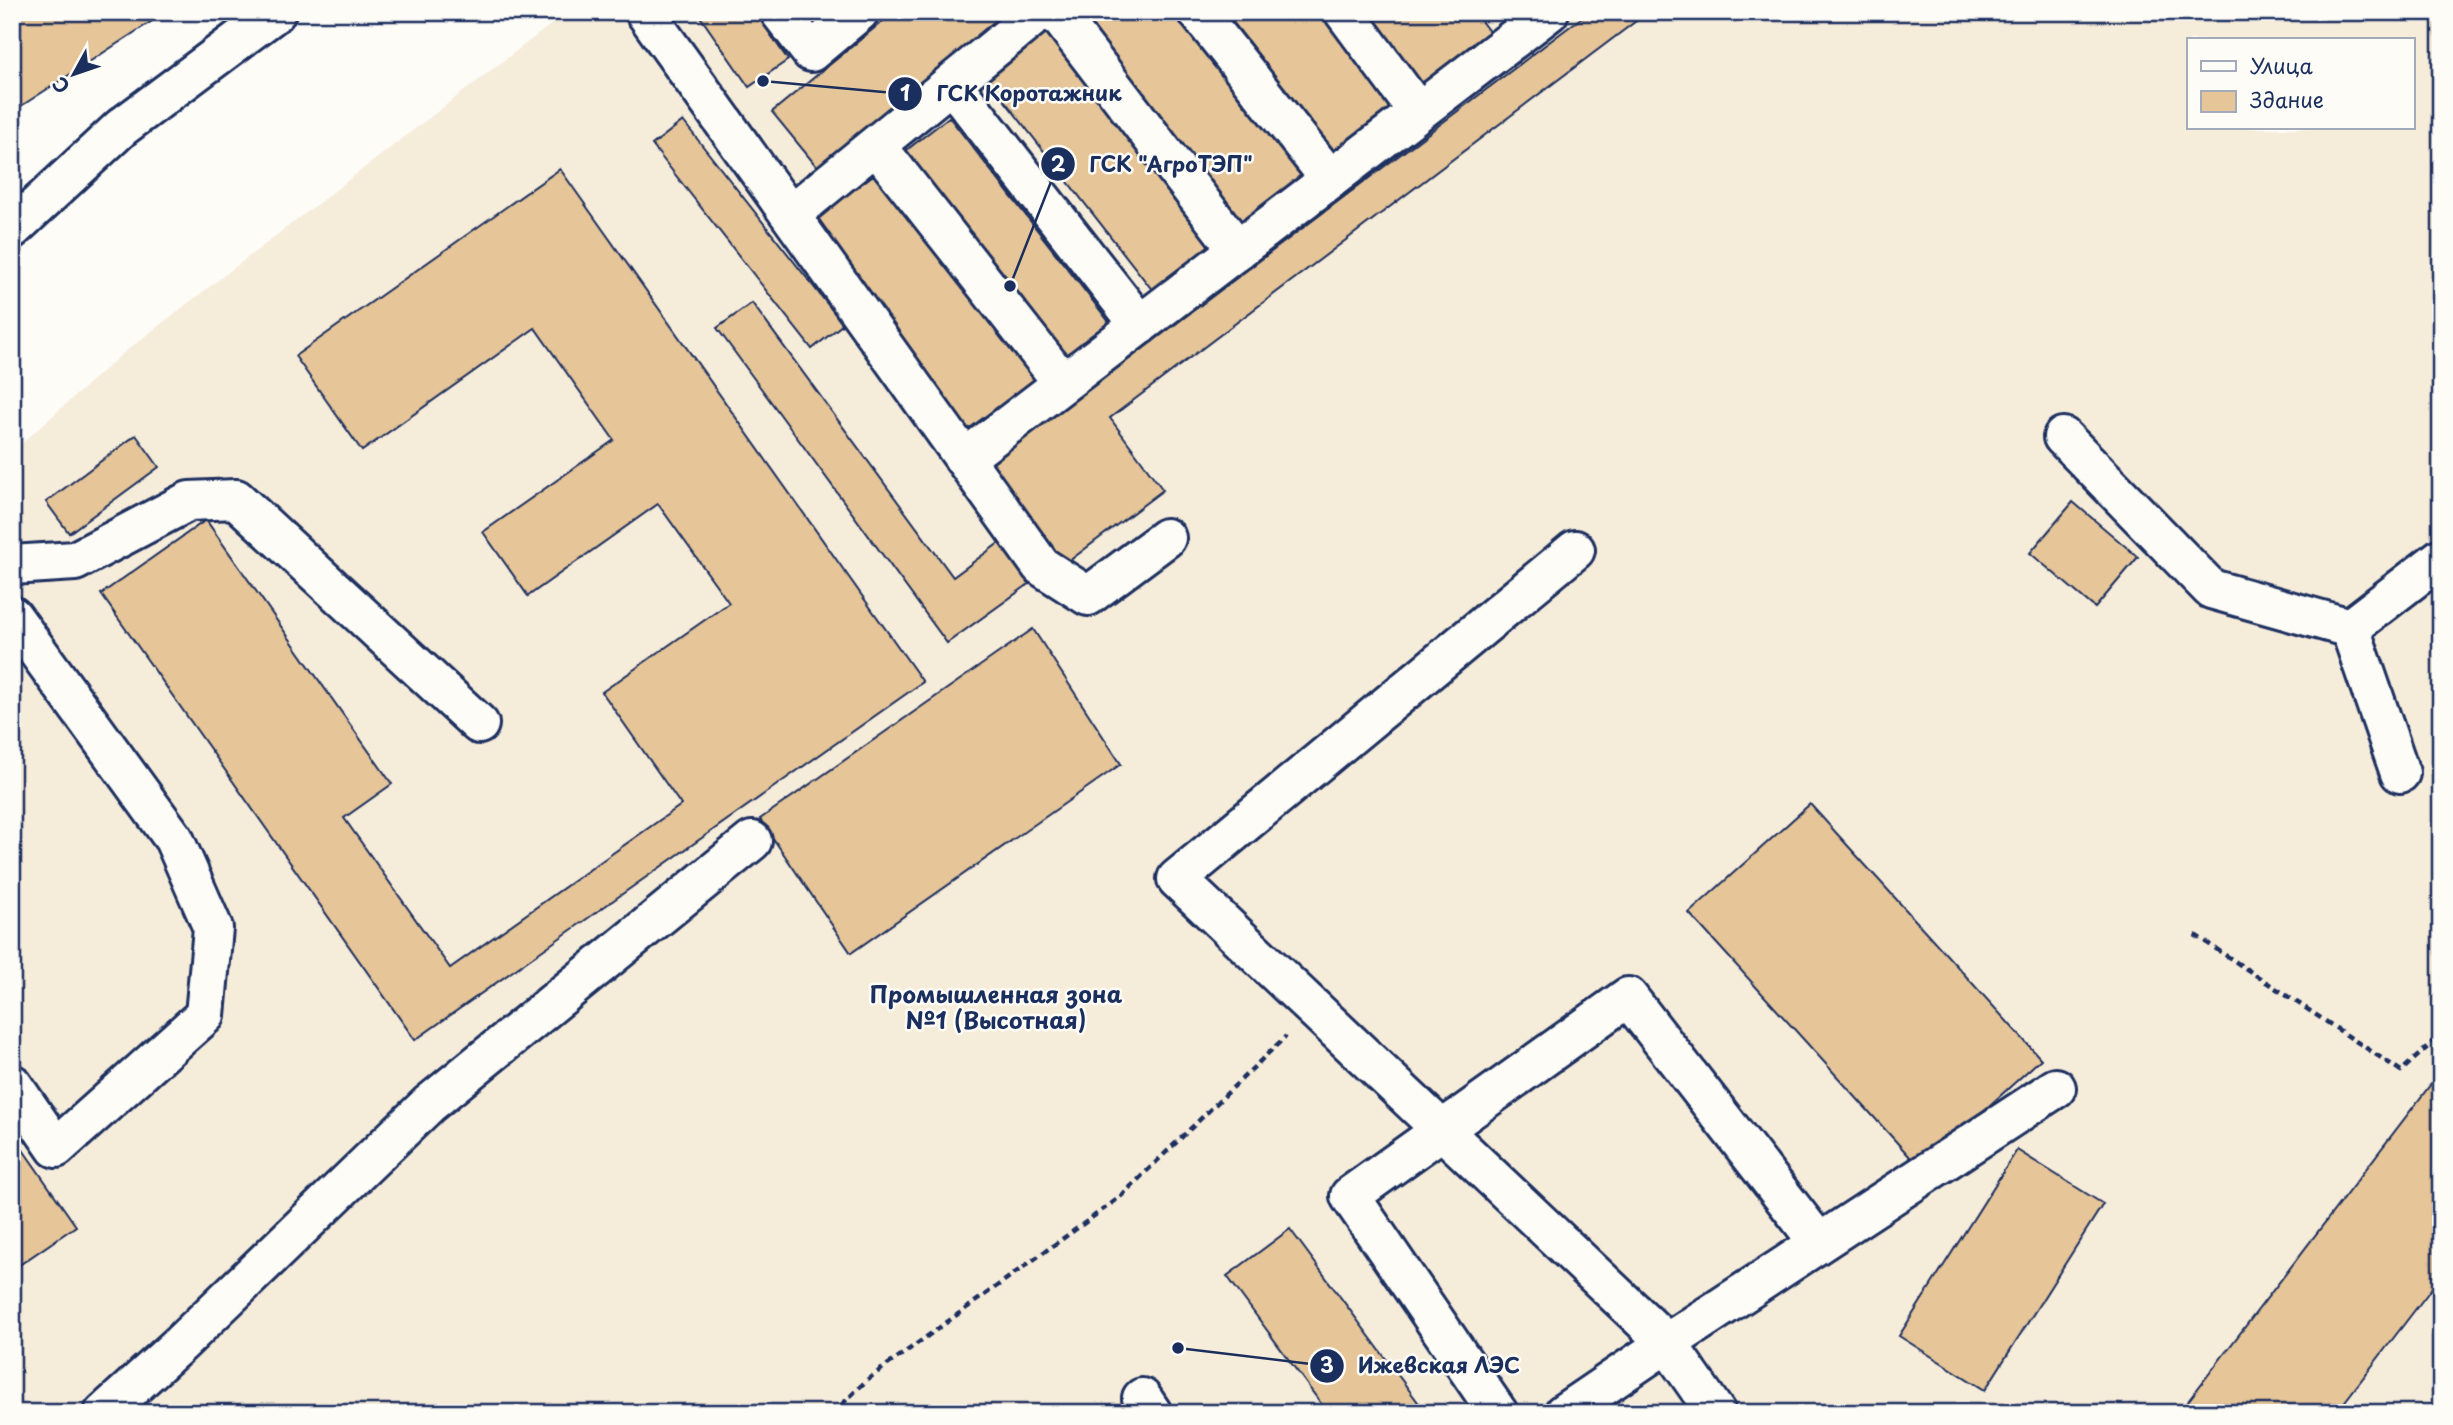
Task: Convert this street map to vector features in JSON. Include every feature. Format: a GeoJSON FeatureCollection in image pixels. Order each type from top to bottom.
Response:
{"type":"FeatureCollection","features":[{"type":"Feature","properties":{"kind":"street"},"geometry":{"type":"LineString","coordinates":[[12,229],[122,127],[276,12]]}},
{"type":"Feature","properties":{"kind":"street"},"geometry":{"type":"LineString","coordinates":[[645,12],[1041,566],[1088,596],[1166,538]]}},
{"type":"Feature","properties":{"kind":"street"},"geometry":{"type":"LineString","coordinates":[[780,12],[811,52],[859,12]]}},
{"type":"Feature","properties":{"kind":"street"},"geometry":{"type":"LineString","coordinates":[[790,215],[1040,12]]}},
{"type":"Feature","properties":{"kind":"street"},"geometry":{"type":"LineString","coordinates":[[1056,12],[1238,250]]}},
{"type":"Feature","properties":{"kind":"street"},"geometry":{"type":"LineString","coordinates":[[1198,12],[1330,179]]}},
{"type":"Feature","properties":{"kind":"street"},"geometry":{"type":"LineString","coordinates":[[1344,12],[1418,112]]}},
{"type":"Feature","properties":{"kind":"street"},"geometry":{"type":"LineString","coordinates":[[964,459],[1418,112],[1506,25],[1549,12]]}},
{"type":"Feature","properties":{"kind":"street"},"geometry":{"type":"LineString","coordinates":[[952,84],[1140,325]]}},
{"type":"Feature","properties":{"kind":"street"},"geometry":{"type":"LineString","coordinates":[[876,145],[1063,383]]}},
{"type":"Feature","properties":{"kind":"street"},"geometry":{"type":"LineString","coordinates":[[2063,437],[2211,589],[2350,628]]}},
{"type":"Feature","properties":{"kind":"street"},"geometry":{"type":"LineString","coordinates":[[12,565],[75,561],[189,501],[236,499],[479,724]]}},
{"type":"Feature","properties":{"kind":"street"},"geometry":{"type":"LineString","coordinates":[[1575,550],[1177,879],[1667,1343],[1716,1413]]}},
{"type":"Feature","properties":{"kind":"street"},"geometry":{"type":"LineString","coordinates":[[2350,628],[2441,558]]}},
{"type":"Feature","properties":{"kind":"street"},"geometry":{"type":"LineString","coordinates":[[12,615],[174,839],[213,928],[205,1015],[56,1148],[12,1084]]}},
{"type":"Feature","properties":{"kind":"street"},"geometry":{"type":"LineString","coordinates":[[2350,628],[2400,772]]}},
{"type":"Feature","properties":{"kind":"street"},"geometry":{"type":"LineString","coordinates":[[104,1413],[180,1344],[429,1104],[752,841]]}},
{"type":"Feature","properties":{"kind":"street"},"geometry":{"type":"LineString","coordinates":[[1498,1413],[1350,1196],[1628,997],[1819,1243]]}},
{"type":"Feature","properties":{"kind":"street"},"geometry":{"type":"LineString","coordinates":[[1564,1413],[2056,1088]]}},
{"type":"Feature","properties":{"kind":"path"},"geometry":{"type":"LineString","coordinates":[[2195,935],[2400,1070],[2441,1035]]}},
{"type":"Feature","properties":{"kind":"path"},"geometry":{"type":"LineString","coordinates":[[833,1413],[868,1379],[1119,1198],[1314,1009]]}},
{"type":"Feature","properties":{"kind":"shaded area"},"geometry":{"type":"Polygon","coordinates":[[[567,12],[2441,12],[2441,1413],[12,1413],[12,452],[122,354],[567,12]]]}},
{"type":"Feature","properties":{"kind":"building"},"geometry":{"type":"Polygon","coordinates":[[[12,12],[166,12],[12,112],[12,12]]]}},
{"type":"Feature","properties":{"kind":"building"},"geometry":{"type":"Polygon","coordinates":[[[697,12],[755,12],[788,60],[749,87],[697,12]]]}},
{"type":"Feature","properties":{"kind":"building"},"geometry":{"type":"Polygon","coordinates":[[[894,12],[1018,12],[822,173],[772,112],[894,12]]]}},
{"type":"Feature","properties":{"kind":"building"},"geometry":{"type":"Polygon","coordinates":[[[1079,12],[1181,12],[1304,174],[1240,224],[1079,12]]]}},
{"type":"Feature","properties":{"kind":"building"},"geometry":{"type":"Polygon","coordinates":[[[1225,12],[1327,12],[1402,109],[1339,158],[1225,12]]]}},
{"type":"Feature","properties":{"kind":"building"},"geometry":{"type":"Polygon","coordinates":[[[1365,12],[1474,12],[1494,38],[1427,91],[1365,12]]]}},
{"type":"Feature","properties":{"kind":"building"},"geometry":{"type":"Polygon","coordinates":[[[1589,12],[1648,12],[1110,418],[1163,490],[1065,564],[990,464],[1589,12]]]}},
{"type":"Feature","properties":{"kind":"building"},"geometry":{"type":"Polygon","coordinates":[[[1046,25],[1219,247],[1157,296],[983,73],[1046,25]]]}},
{"type":"Feature","properties":{"kind":"building"},"geometry":{"type":"Polygon","coordinates":[[[949,117],[1113,327],[1062,366],[899,156],[949,117]]]}},
{"type":"Feature","properties":{"kind":"building"},"geometry":{"type":"Polygon","coordinates":[[[683,121],[843,324],[812,349],[652,145],[683,121]]]}},
{"type":"Feature","properties":{"kind":"building"},"geometry":{"type":"Polygon","coordinates":[[[883,168],[1040,384],[971,434],[813,219],[883,168]]]}},
{"type":"Feature","properties":{"kind":"building"},"geometry":{"type":"Polygon","coordinates":[[[560,169],[923,682],[415,1040],[101,594],[206,520],[392,784],[344,818],[450,968],[681,805],[602,692],[729,603],[658,504],[528,596],[483,532],[614,440],[535,328],[362,451],[295,356],[560,169]]]}},
{"type":"Feature","properties":{"kind":"building"},"geometry":{"type":"Polygon","coordinates":[[[752,303],[953,577],[999,543],[1029,584],[947,643],[717,328],[752,303]]]}},
{"type":"Feature","properties":{"kind":"building"},"geometry":{"type":"Polygon","coordinates":[[[136,435],[159,467],[69,533],[46,502],[136,435]]]}},
{"type":"Feature","properties":{"kind":"building"},"geometry":{"type":"Polygon","coordinates":[[[2073,502],[2138,557],[2095,608],[2030,553],[2073,502]]]}},
{"type":"Feature","properties":{"kind":"building"},"geometry":{"type":"Polygon","coordinates":[[[1033,629],[1121,764],[851,953],[760,819],[1033,629]]]}},
{"type":"Feature","properties":{"kind":"building"},"geometry":{"type":"Polygon","coordinates":[[[1810,804],[2041,1059],[1920,1168],[1689,913],[1810,804]]]}},
{"type":"Feature","properties":{"kind":"building"},"geometry":{"type":"Polygon","coordinates":[[[2441,1071],[2441,1276],[2336,1413],[2179,1413],[2441,1071]]]}},
{"type":"Feature","properties":{"kind":"building"},"geometry":{"type":"Polygon","coordinates":[[[12,1134],[76,1226],[12,1270],[12,1134]]]}},
{"type":"Feature","properties":{"kind":"building"},"geometry":{"type":"Polygon","coordinates":[[[2017,1150],[2103,1204],[1985,1390],[1899,1336],[2017,1150]]]}},
{"type":"Feature","properties":{"kind":"building"},"geometry":{"type":"Polygon","coordinates":[[[1290,1229],[1426,1413],[1328,1413],[1227,1276],[1290,1229]]]}},
{"type":"Feature","properties":{"kind":"place","name":"ГСК Коротажник"},"geometry":{"type":"Point","coordinates":[763,81]}},
{"type":"Feature","properties":{"kind":"place","name":"ГСК \"АгроТЭП\""},"geometry":{"type":"Point","coordinates":[1010,286]}},
{"type":"Feature","properties":{"kind":"place","name":"Ижевская ЛЭС"},"geometry":{"type":"Point","coordinates":[1178,1348]}},
{"type":"Feature","properties":{"kind":"district","name":"Промышленная зона №1 (Высотная)"},"geometry":{"type":"Point","coordinates":[996,1008]}}]}
